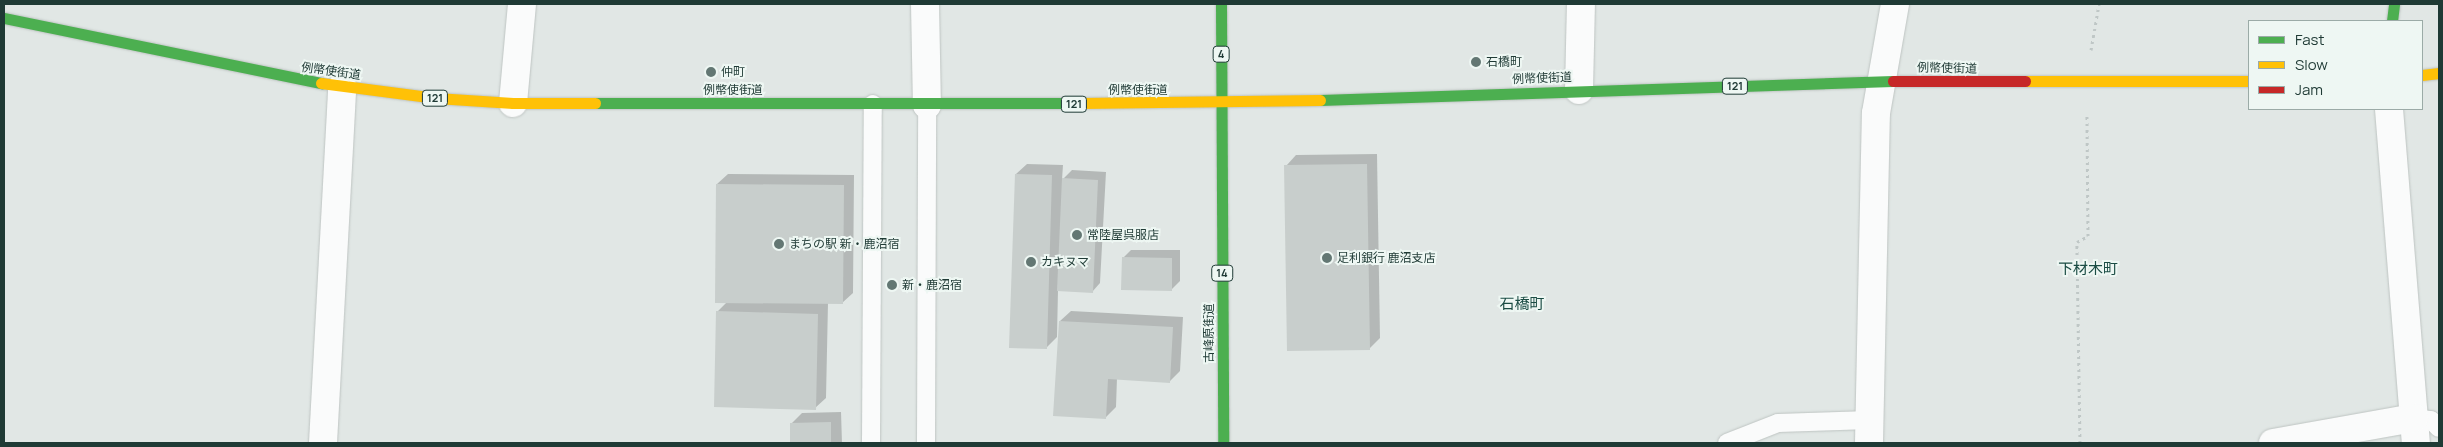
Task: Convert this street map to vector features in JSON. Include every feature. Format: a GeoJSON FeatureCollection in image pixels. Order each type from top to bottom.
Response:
{"type":"FeatureCollection","features":[{"type":"Feature","properties":{"kind":"main road","name":"4"},"geometry":{"type":"LineString","coordinates":[[1221,4],[1221,104]]}},
{"type":"Feature","properties":{"kind":"main road"},"geometry":{"type":"LineString","coordinates":[[2392,20],[2394,4]]}},
{"type":"Feature","properties":{"kind":"main road","name":"例幣使街道"},"geometry":{"type":"LineString","coordinates":[[4,18],[233,68],[342,87],[513,104],[1221,104],[1580,90],[1884,81],[2088,83],[2248,81]]}},
{"type":"Feature","properties":{"kind":"main road"},"geometry":{"type":"LineString","coordinates":[[2423,75],[2439,73]]}},
{"type":"Feature","properties":{"kind":"main road","name":"古峰原街道"},"geometry":{"type":"LineString","coordinates":[[1221,104],[1223,443]]}},
{"type":"Feature","properties":{"kind":"street"},"geometry":{"type":"LineString","coordinates":[[513,104],[522,4]]}},
{"type":"Feature","properties":{"kind":"street"},"geometry":{"type":"LineString","coordinates":[[925,4],[927,104]]}},
{"type":"Feature","properties":{"kind":"street"},"geometry":{"type":"LineString","coordinates":[[1580,90],[1581,4]]}},
{"type":"Feature","properties":{"kind":"street"},"geometry":{"type":"LineString","coordinates":[[1870,432],[1873,169],[1876,113],[1884,81],[1895,4]]}},
{"type":"Feature","properties":{"kind":"street"},"geometry":{"type":"LineString","coordinates":[[323,443],[342,87]]}},
{"type":"Feature","properties":{"kind":"street"},"geometry":{"type":"LineString","coordinates":[[2273,443],[2415,430],[2389,110]]}},
{"type":"Feature","properties":{"kind":"lane"},"geometry":{"type":"LineString","coordinates":[[871,443],[873,104]]}},
{"type":"Feature","properties":{"kind":"lane"},"geometry":{"type":"LineString","coordinates":[[926,443],[927,104]]}},
{"type":"Feature","properties":{"kind":"lane"},"geometry":{"type":"LineString","coordinates":[[2415,430],[2431,420],[2439,428]]}},
{"type":"Feature","properties":{"kind":"lane"},"geometry":{"type":"LineString","coordinates":[[1727,443],[1778,423],[1870,432]]}},
{"type":"Feature","properties":{"kind":"path"},"geometry":{"type":"LineString","coordinates":[[2080,443],[2077,242],[2088,236],[2088,83],[2099,4]]}},
{"type":"Feature","properties":{"kind":"building","name":"足利銀行 鹿沼支店"},"geometry":{"type":"Polygon","coordinates":[[[1367,164],[1370,350],[1287,351],[1284,165],[1367,164]]]}},
{"type":"Feature","properties":{"kind":"building","name":"カキヌマ"},"geometry":{"type":"Polygon","coordinates":[[[1015,174],[1052,175],[1047,349],[1009,348],[1015,174]]]}},
{"type":"Feature","properties":{"kind":"building","name":"常陸屋呉服店"},"geometry":{"type":"Polygon","coordinates":[[[1062,178],[1098,180],[1093,293],[1057,291],[1062,178]]]}},
{"type":"Feature","properties":{"kind":"building","name":"まちの駅 新・鹿沼宿"},"geometry":{"type":"Polygon","coordinates":[[[716,184],[844,185],[843,304],[715,303],[716,184]]]}},
{"type":"Feature","properties":{"kind":"building"},"geometry":{"type":"Polygon","coordinates":[[[1122,257],[1172,258],[1172,291],[1121,290],[1122,257]]]}},
{"type":"Feature","properties":{"kind":"building"},"geometry":{"type":"Polygon","coordinates":[[[716,311],[818,314],[816,410],[714,407],[716,311]]]}},
{"type":"Feature","properties":{"kind":"building"},"geometry":{"type":"Polygon","coordinates":[[[1059,321],[1173,327],[1170,383],[1108,379],[1106,419],[1053,416],[1059,321]]]}},
{"type":"Feature","properties":{"kind":"building"},"geometry":{"type":"Polygon","coordinates":[[[831,422],[831,443],[790,443],[790,423],[831,422]]]}},
{"type":"Feature","properties":{"kind":"traffic: fast"},"geometry":{"type":"LineString","coordinates":[[1221,4],[1223,443]]}},
{"type":"Feature","properties":{"kind":"traffic: fast"},"geometry":{"type":"LineString","coordinates":[[2392,20],[2394,4]]}},
{"type":"Feature","properties":{"kind":"traffic: fast"},"geometry":{"type":"LineString","coordinates":[[4,18],[321,83]]}},
{"type":"Feature","properties":{"kind":"traffic: fast"},"geometry":{"type":"LineString","coordinates":[[1320,100],[1893,81]]}},
{"type":"Feature","properties":{"kind":"traffic: fast"},"geometry":{"type":"LineString","coordinates":[[595,103],[1080,103]]}},
{"type":"Feature","properties":{"kind":"traffic: slow"},"geometry":{"type":"LineString","coordinates":[[2423,75],[2439,73]]}},
{"type":"Feature","properties":{"kind":"traffic: slow"},"geometry":{"type":"LineString","coordinates":[[2025,81],[2248,81]]}},
{"type":"Feature","properties":{"kind":"traffic: slow"},"geometry":{"type":"LineString","coordinates":[[321,83],[436,98],[513,103],[595,103]]}},
{"type":"Feature","properties":{"kind":"traffic: slow"},"geometry":{"type":"LineString","coordinates":[[1080,103],[1320,100]]}},
{"type":"Feature","properties":{"kind":"traffic: jam"},"geometry":{"type":"LineString","coordinates":[[1893,81],[2025,81]]}},
{"type":"Feature","properties":{"kind":"place","name":"石橋町"},"geometry":{"type":"Point","coordinates":[1476,62]}},
{"type":"Feature","properties":{"kind":"place","name":"仲町"},"geometry":{"type":"Point","coordinates":[711,72]}},
{"type":"Feature","properties":{"kind":"place","name":"常陸屋呉服店"},"geometry":{"type":"Point","coordinates":[1077,235]}},
{"type":"Feature","properties":{"kind":"place","name":"まちの駅 新・鹿沼宿"},"geometry":{"type":"Point","coordinates":[779,244]}},
{"type":"Feature","properties":{"kind":"place","name":"足利銀行 鹿沼支店"},"geometry":{"type":"Point","coordinates":[1327,258]}},
{"type":"Feature","properties":{"kind":"place","name":"カキヌマ"},"geometry":{"type":"Point","coordinates":[1031,262]}},
{"type":"Feature","properties":{"kind":"place","name":"新・鹿沼宿"},"geometry":{"type":"Point","coordinates":[892,285]}},
{"type":"Feature","properties":{"kind":"district","name":"下材木町"},"geometry":{"type":"Point","coordinates":[2088,269]}},
{"type":"Feature","properties":{"kind":"district","name":"石橋町"},"geometry":{"type":"Point","coordinates":[1522,304]}}]}
